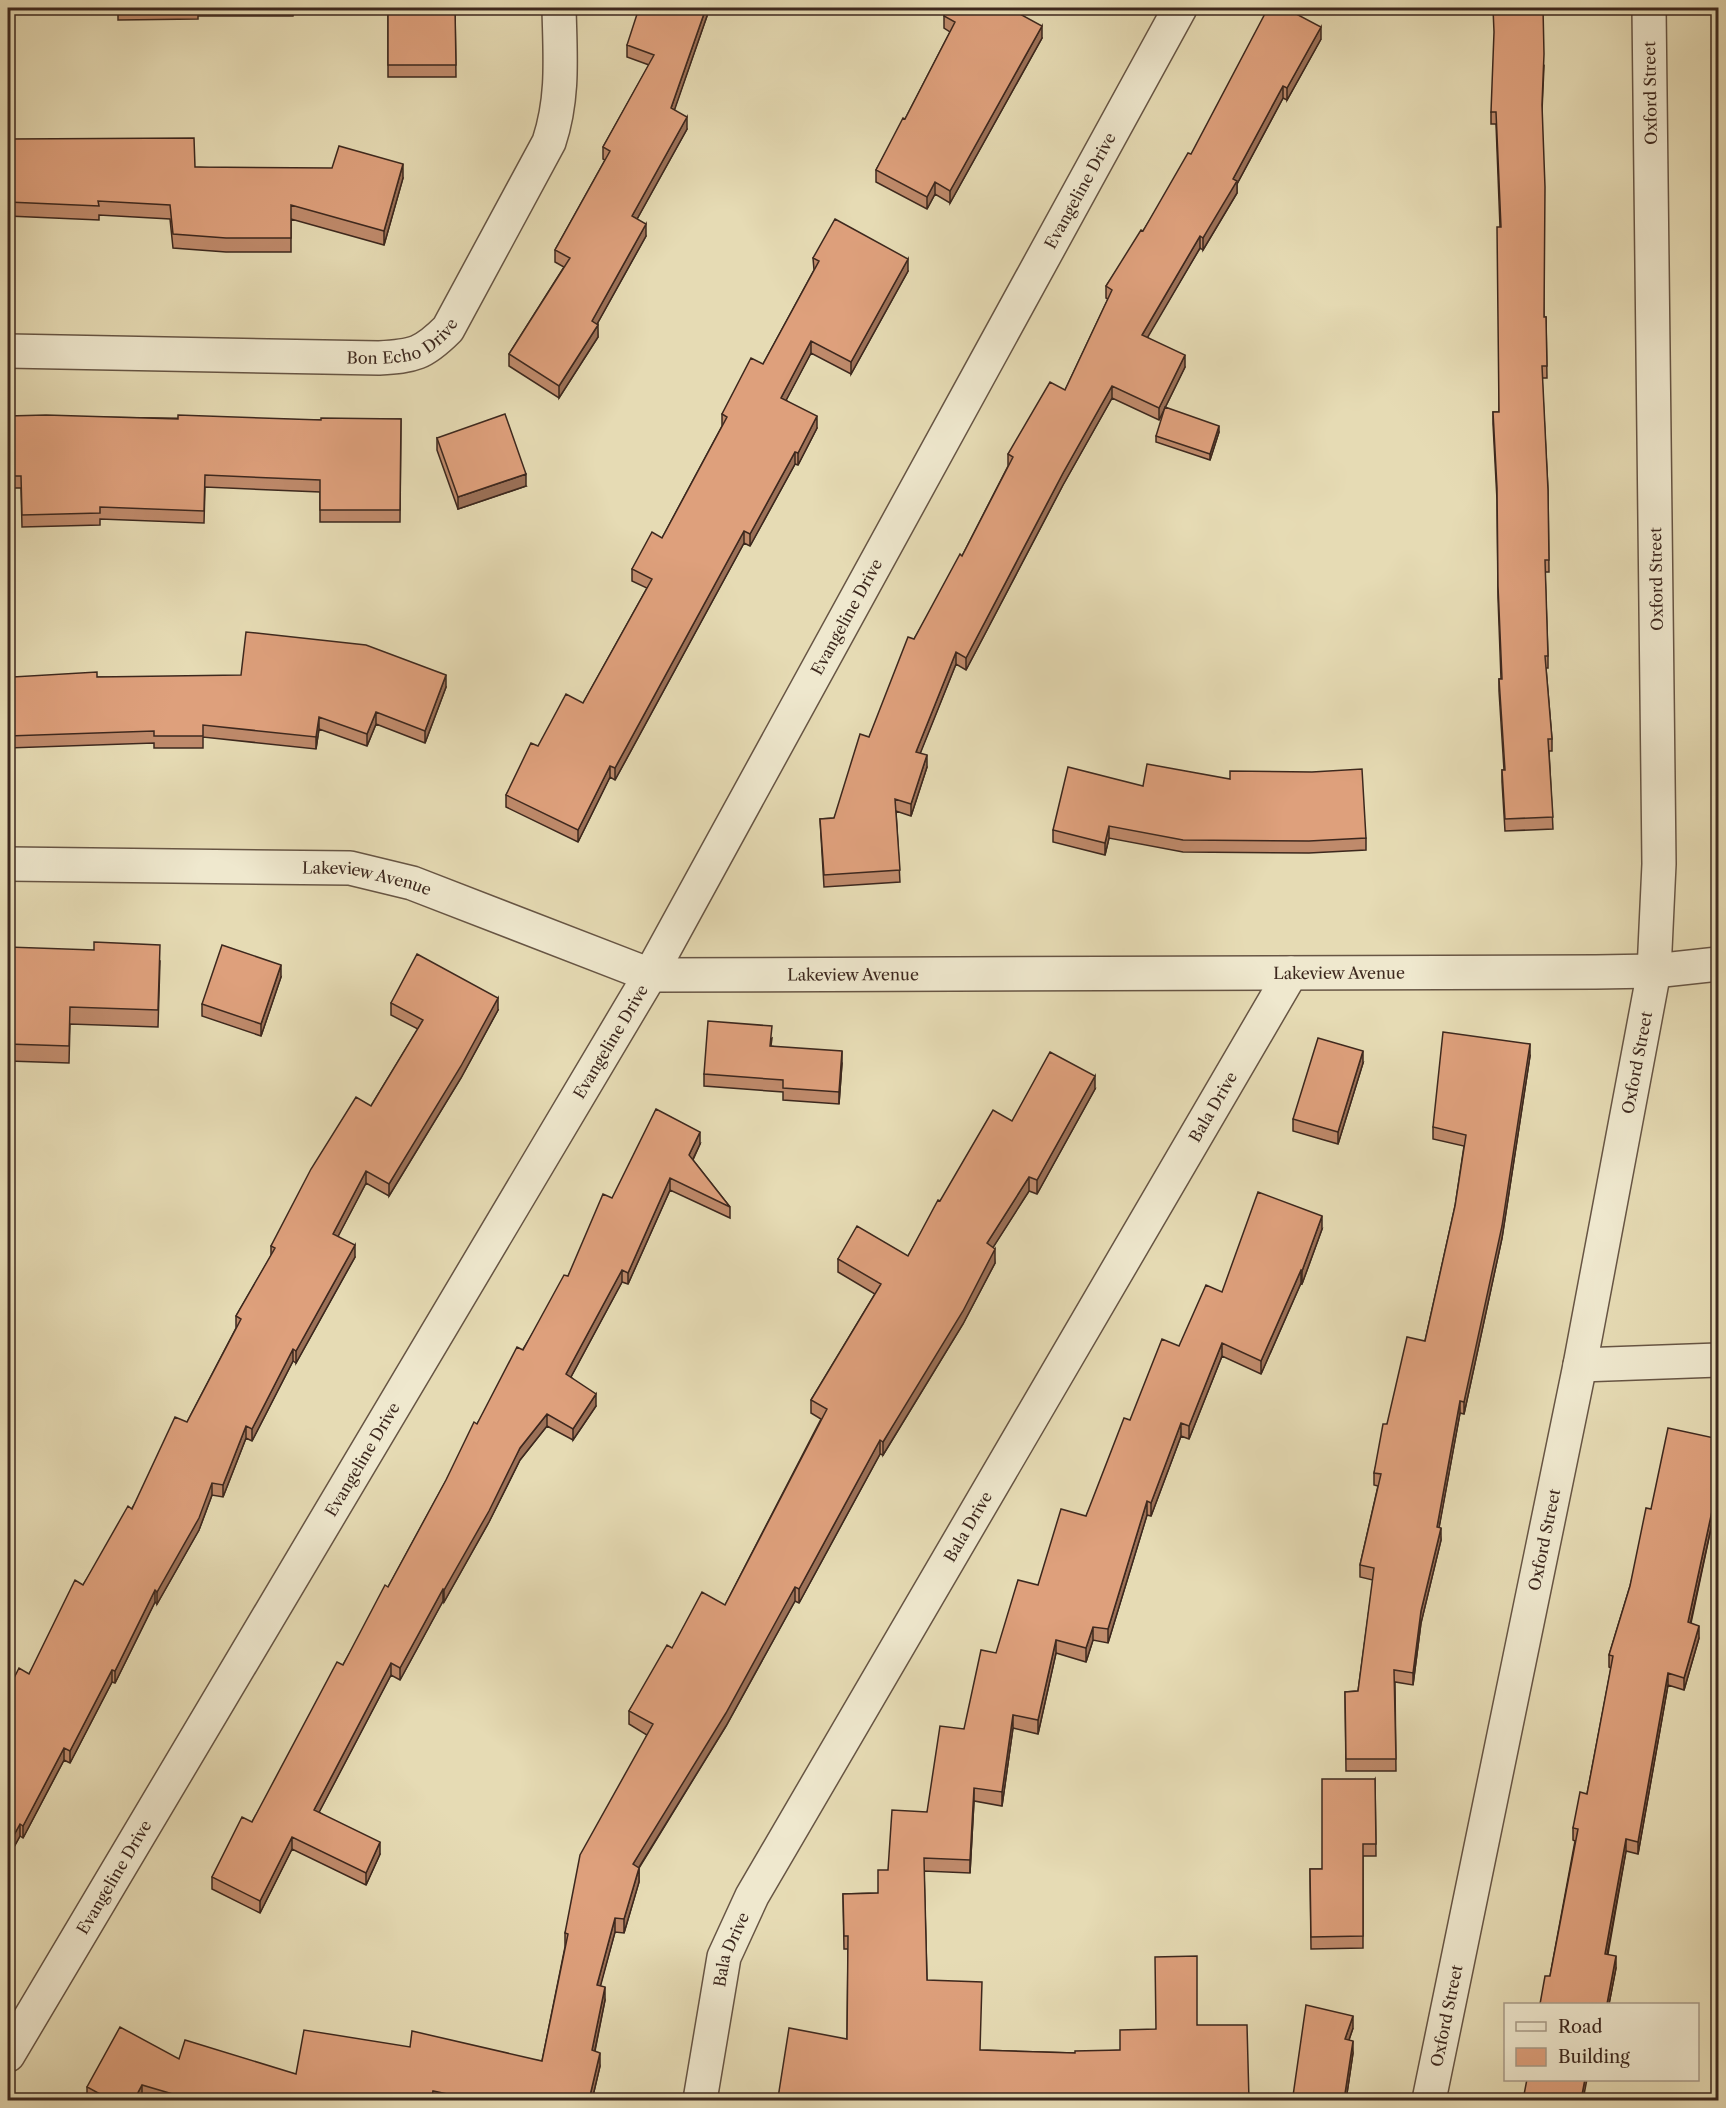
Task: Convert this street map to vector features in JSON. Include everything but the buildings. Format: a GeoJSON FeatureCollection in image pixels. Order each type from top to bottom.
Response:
{"type":"FeatureCollection","features":[{"type":"Feature","properties":{"kind":"street","name":"Bon Echo Drive"},"geometry":{"type":"LineString","coordinates":[[8,351],[379,358],[410,356],[432,345],[448,329],[549,142],[560,93],[559,8]]}},
{"type":"Feature","properties":{"kind":"street","name":"Evangeline Drive"},"geometry":{"type":"LineString","coordinates":[[8,2055],[650,975],[1180,8]]}},
{"type":"Feature","properties":{"kind":"street","name":"Oxford Street"},"geometry":{"type":"LineString","coordinates":[[1429,2100],[1580,1365],[1654,971],[1659,864],[1649,8]]}},
{"type":"Feature","properties":{"kind":"street","name":"Lakeview Avenue"},"geometry":{"type":"LineString","coordinates":[[8,864],[350,868],[412,883],[650,975],[1654,971],[1719,964]]}},
{"type":"Feature","properties":{"kind":"street","name":"Bala Drive"},"geometry":{"type":"LineString","coordinates":[[700,2100],[724,1957],[753,1896],[1291,973]]}},
{"type":"Feature","properties":{"kind":"street"},"geometry":{"type":"LineString","coordinates":[[1580,1365],[1719,1360]]}}]}
